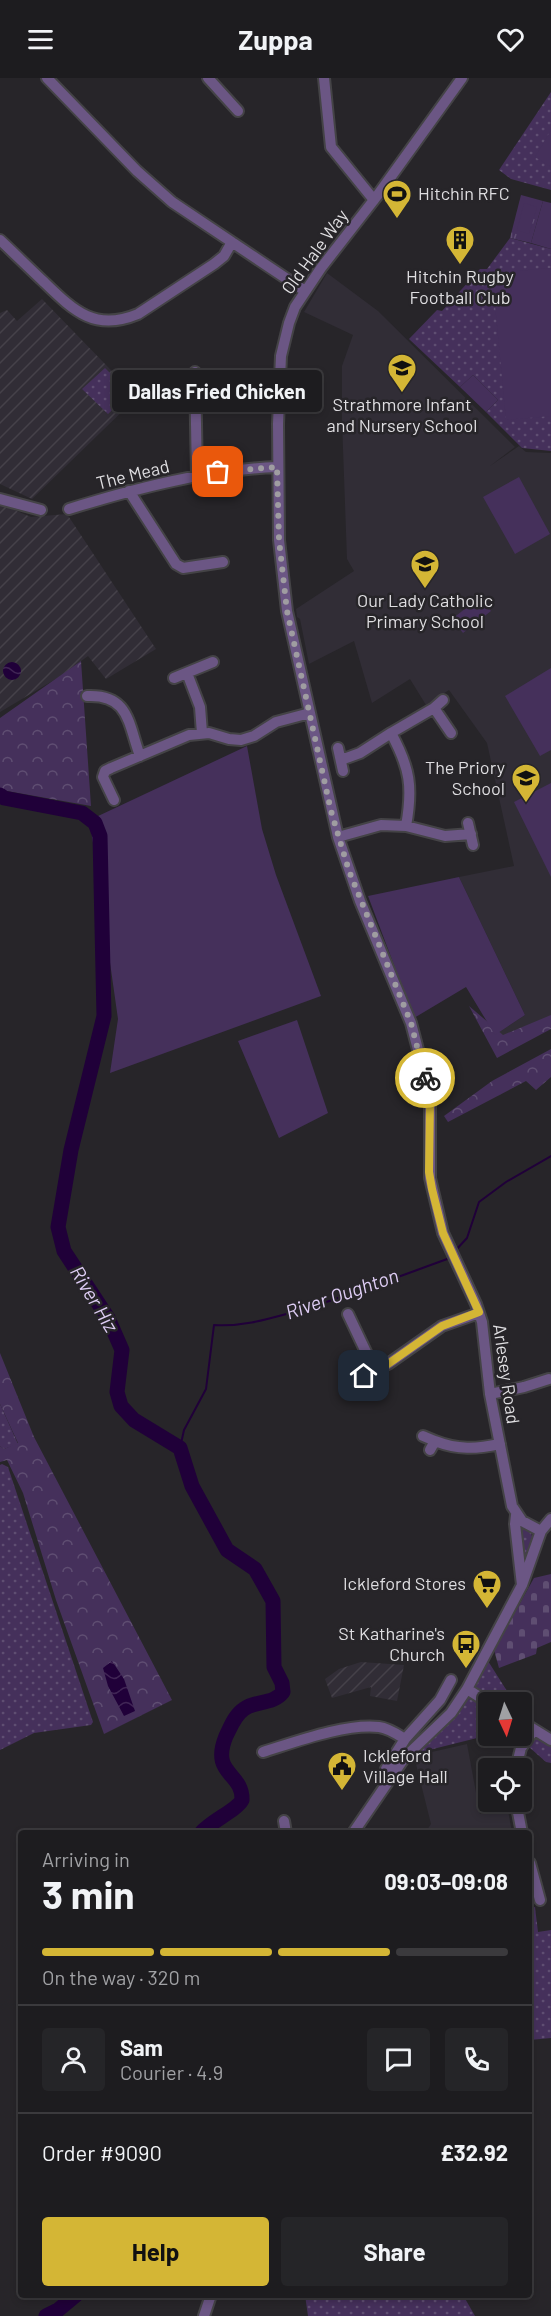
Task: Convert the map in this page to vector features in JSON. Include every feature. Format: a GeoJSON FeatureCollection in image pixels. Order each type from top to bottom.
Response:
{"type":"FeatureCollection","features":[{"type":"Feature","properties":{"kind":"street"},"geometry":{"type":"LineString","coordinates":[[208,78],[238,111]]}},
{"type":"Feature","properties":{"kind":"street"},"geometry":{"type":"LineString","coordinates":[[324,78],[331,147],[374,200]]}},
{"type":"Feature","properties":{"kind":"street","name":"Old Hale Way"},"geometry":{"type":"LineString","coordinates":[[430,1102],[411,1023],[360,901],[338,837],[288,617],[281,563],[277,467],[281,356],[289,323],[305,291],[462,78]]}},
{"type":"Feature","properties":{"kind":"street"},"geometry":{"type":"LineString","coordinates":[[53,80],[159,191],[186,212],[305,291]]}},
{"type":"Feature","properties":{"kind":"street"},"geometry":{"type":"LineString","coordinates":[[0,240],[74,310],[93,319],[108,321],[138,314],[214,264],[224,255],[232,242]]}},
{"type":"Feature","properties":{"kind":"street"},"geometry":{"type":"LineString","coordinates":[[195,372],[197,476]]}},
{"type":"Feature","properties":{"kind":"street","name":"The Mead"},"geometry":{"type":"LineString","coordinates":[[69,510],[129,491],[197,476],[233,470],[277,467]]}},
{"type":"Feature","properties":{"kind":"street"},"geometry":{"type":"LineString","coordinates":[[129,491],[176,564],[183,568],[223,562]]}},
{"type":"Feature","properties":{"kind":"street"},"geometry":{"type":"LineString","coordinates":[[0,499],[41,510]]}},
{"type":"Feature","properties":{"kind":"street"},"geometry":{"type":"LineString","coordinates":[[174,678],[213,662]]}},
{"type":"Feature","properties":{"kind":"street"},"geometry":{"type":"LineString","coordinates":[[188,673],[200,707],[202,733]]}},
{"type":"Feature","properties":{"kind":"street"},"geometry":{"type":"LineString","coordinates":[[87,696],[107,697],[120,704],[140,756]]}},
{"type":"Feature","properties":{"kind":"street"},"geometry":{"type":"LineString","coordinates":[[338,748],[342,766],[443,700]]}},
{"type":"Feature","properties":{"kind":"street"},"geometry":{"type":"LineString","coordinates":[[434,708],[451,733]]}},
{"type":"Feature","properties":{"kind":"street"},"geometry":{"type":"LineString","coordinates":[[114,800],[103,777],[105,771],[182,737],[202,733],[241,740],[254,736],[276,722],[310,712]]}},
{"type":"Feature","properties":{"kind":"street"},"geometry":{"type":"LineString","coordinates":[[391,733],[403,754],[410,776],[411,794],[405,826]]}},
{"type":"Feature","properties":{"kind":"street"},"geometry":{"type":"LineString","coordinates":[[338,837],[381,825],[405,826],[445,836],[470,828],[473,845]]}},
{"type":"Feature","properties":{"kind":"street","name":"Arlesey Road"},"geometry":{"type":"LineString","coordinates":[[430,1102],[429,1172],[432,1189],[443,1233],[479,1312],[490,1394],[512,1506],[516,1515],[522,1585]]}},
{"type":"Feature","properties":{"kind":"street"},"geometry":{"type":"LineString","coordinates":[[348,1383],[375,1371],[414,1347],[442,1326],[479,1312]]}},
{"type":"Feature","properties":{"kind":"street"},"geometry":{"type":"LineString","coordinates":[[348,1314],[375,1371]]}},
{"type":"Feature","properties":{"kind":"street"},"geometry":{"type":"LineString","coordinates":[[490,1394],[524,1388],[549,1379]]}},
{"type":"Feature","properties":{"kind":"street"},"geometry":{"type":"LineString","coordinates":[[423,1436],[433,1446],[468,1449],[500,1444]]}},
{"type":"Feature","properties":{"kind":"street"},"geometry":{"type":"LineString","coordinates":[[516,1515],[522,1521],[541,1531]]}},
{"type":"Feature","properties":{"kind":"street"},"geometry":{"type":"LineString","coordinates":[[355,1830],[405,1756],[451,1713],[467,1689],[522,1585],[541,1531],[551,1519]]}},
{"type":"Feature","properties":{"kind":"street"},"geometry":{"type":"LineString","coordinates":[[386,1769],[405,1739],[440,1700],[451,1680]]}},
{"type":"Feature","properties":{"kind":"street"},"geometry":{"type":"LineString","coordinates":[[467,1689],[478,1696]]}},
{"type":"Feature","properties":{"kind":"street"},"geometry":{"type":"LineString","coordinates":[[425,1718],[434,1728]]}},
{"type":"Feature","properties":{"kind":"street"},"geometry":{"type":"LineString","coordinates":[[263,1752],[326,1733],[373,1727],[387,1728],[405,1739]]}},
{"type":"Feature","properties":{"kind":"street"},"geometry":{"type":"LineString","coordinates":[[517,1758],[534,1730],[550,1739]]}},
{"type":"Feature","properties":{"kind":"street"},"geometry":{"type":"LineString","coordinates":[[518,1812],[521,1830]]}},
{"type":"Feature","properties":{"kind":"street"},"geometry":{"type":"LineString","coordinates":[[284,1821],[286,1830]]}},
{"type":"Feature","properties":{"kind":"street"},"geometry":{"type":"LineString","coordinates":[[532,1870],[540,1900]]}},
{"type":"Feature","properties":{"kind":"street"},"geometry":{"type":"LineString","coordinates":[[204,2316],[210,2298]]}},
{"type":"Feature","properties":{"kind":"shaded area"},"geometry":{"type":"Polygon","coordinates":[[[327,273],[378,311],[515,447],[490,466],[519,446],[526,452],[551,453],[551,1025],[507,1052],[495,1035],[525,1015],[459,877],[514,866],[487,743],[449,690],[426,705],[410,679],[372,703],[354,641],[309,664],[300,619],[297,617],[296,609],[354,571],[347,559],[342,421],[342,366],[353,335],[304,312],[327,273]]]}},
{"type":"Feature","properties":{"kind":"shaded area"},"geometry":{"type":"Polygon","coordinates":[[[42,299],[137,397],[32,499],[0,484],[0,313],[7,310],[17,321],[42,299]]]}},
{"type":"Feature","properties":{"kind":"shaded area"},"geometry":{"type":"Polygon","coordinates":[[[0,504],[31,517],[67,514],[156,649],[106,679],[88,656],[59,677],[0,712],[0,504]]]}},
{"type":"Feature","properties":{"kind":"shaded area"},"geometry":{"type":"Polygon","coordinates":[[[361,1662],[404,1665],[397,1701],[370,1696],[371,1687],[332,1698],[325,1679],[339,1669],[361,1662]]]}},
{"type":"Feature","properties":{"kind":"shaded area"},"geometry":{"type":"Polygon","coordinates":[[[467,1744],[478,1812],[480,1814],[508,1812],[511,1830],[427,1830],[431,1824],[414,1756],[467,1744]]]}},
{"type":"Feature","properties":{"kind":"green space"},"geometry":{"type":"Polygon","coordinates":[[[551,92],[551,190],[511,179],[499,170],[551,92]]]}},
{"type":"Feature","properties":{"kind":"green space"},"geometry":{"type":"Polygon","coordinates":[[[551,130],[551,167],[535,157],[551,130]]]}},
{"type":"Feature","properties":{"kind":"green space"},"geometry":{"type":"Polygon","coordinates":[[[521,195],[543,201],[531,243],[510,238],[521,195]]]}},
{"type":"Feature","properties":{"kind":"green space"},"geometry":{"type":"Polygon","coordinates":[[[543,201],[551,203],[551,249],[531,243],[543,201]]]}},
{"type":"Feature","properties":{"kind":"green space"},"geometry":{"type":"Polygon","coordinates":[[[524,203],[537,207],[529,234],[517,230],[524,203]]]}},
{"type":"Feature","properties":{"kind":"green space"},"geometry":{"type":"Polygon","coordinates":[[[510,238],[551,249],[551,451],[522,448],[486,412],[498,400],[473,375],[460,387],[409,339],[437,310],[442,311],[480,269],[487,269],[510,238]]]}},
{"type":"Feature","properties":{"kind":"green space"},"geometry":{"type":"Polygon","coordinates":[[[551,268],[551,416],[506,420],[492,273],[551,268]]]}},
{"type":"Feature","properties":{"kind":"green space"},"geometry":{"type":"Polygon","coordinates":[[[105,368],[130,393],[108,414],[82,389],[105,368]]]}},
{"type":"Feature","properties":{"kind":"green space"},"geometry":{"type":"Polygon","coordinates":[[[473,375],[498,400],[486,412],[460,387],[473,375]]]}},
{"type":"Feature","properties":{"kind":"green space"},"geometry":{"type":"Polygon","coordinates":[[[519,477],[550,534],[515,554],[483,497],[519,477]]]}},
{"type":"Feature","properties":{"kind":"green space"},"geometry":{"type":"Polygon","coordinates":[[[480,597],[491,611],[463,633],[452,619],[480,597]]]}},
{"type":"Feature","properties":{"kind":"green space"},"geometry":{"type":"Polygon","coordinates":[[[81,661],[91,806],[0,788],[0,718],[81,661]]]}},
{"type":"Feature","properties":{"kind":"green space"},"geometry":{"type":"Polygon","coordinates":[[[551,668],[551,750],[540,756],[505,696],[551,668]]]}},
{"type":"Feature","properties":{"kind":"green space"},"geometry":{"type":"Polygon","coordinates":[[[247,746],[262,829],[276,875],[321,996],[110,1073],[118,1019],[90,822],[96,817],[247,746]]]}},
{"type":"Feature","properties":{"kind":"green space"},"geometry":{"type":"Polygon","coordinates":[[[551,783],[551,877],[514,802],[551,783]]]}},
{"type":"Feature","properties":{"kind":"green space"},"geometry":{"type":"Polygon","coordinates":[[[459,877],[525,1015],[495,1035],[466,987],[414,1018],[368,896],[459,877]]]}},
{"type":"Feature","properties":{"kind":"green space"},"geometry":{"type":"Polygon","coordinates":[[[469,1006],[503,1035],[551,1015],[551,1029],[497,1058],[469,1006]]]}},
{"type":"Feature","properties":{"kind":"green space"},"geometry":{"type":"Polygon","coordinates":[[[297,1020],[328,1113],[279,1138],[238,1041],[297,1020]]]}},
{"type":"Feature","properties":{"kind":"green space"},"geometry":{"type":"Polygon","coordinates":[[[551,1049],[551,1077],[536,1090],[526,1081],[448,1122],[444,1116],[492,1081],[551,1049]]]}},
{"type":"Feature","properties":{"kind":"green space"},"geometry":{"type":"Polygon","coordinates":[[[0,1353],[34,1437],[172,1700],[104,1734],[56,1600],[23,1493],[7,1460],[0,1462],[0,1446],[4,1449],[18,1443],[0,1404],[0,1353]]]}},
{"type":"Feature","properties":{"kind":"green space"},"geometry":{"type":"Polygon","coordinates":[[[0,1404],[18,1444],[4,1449],[0,1446],[0,1404]]]}},
{"type":"Feature","properties":{"kind":"green space"},"geometry":{"type":"Polygon","coordinates":[[[0,1465],[8,1467],[93,1722],[91,1725],[34,1733],[0,1750],[0,1465]]]}},
{"type":"Feature","properties":{"kind":"green space"},"geometry":{"type":"Polygon","coordinates":[[[520,1527],[531,1532],[533,1541],[527,1561],[524,1562],[520,1527]]]}},
{"type":"Feature","properties":{"kind":"green space"},"geometry":{"type":"Polygon","coordinates":[[[551,1574],[551,1642],[537,1648],[536,1654],[499,1668],[494,1650],[534,1578],[551,1574]]]}},
{"type":"Feature","properties":{"kind":"green space"},"geometry":{"type":"Polygon","coordinates":[[[488,1661],[508,1692],[478,1692],[478,1738],[421,1752],[421,1749],[451,1719],[488,1661]]]}},
{"type":"Feature","properties":{"kind":"green space"},"geometry":{"type":"Polygon","coordinates":[[[535,1733],[551,1743],[551,1763],[546,1762],[529,1747],[532,1746],[535,1733]]]}},
{"type":"Feature","properties":{"kind":"green space"},"geometry":{"type":"Polygon","coordinates":[[[535,1907],[538,1932],[551,1930],[551,2038],[532,2040],[532,1908],[535,1907]]]}},
{"type":"Feature","properties":{"kind":"green space"},"geometry":{"type":"Polygon","coordinates":[[[305,2298],[465,2298],[475,2316],[308,2316],[305,2298]]]}},
{"type":"Feature","properties":{"kind":"water"},"geometry":{"type":"Polygon","coordinates":[[[8,662],[16,662],[21,667],[19,678],[8,680],[3,675],[3,667],[8,662]]]}},
{"type":"Feature","properties":{"kind":"water"},"geometry":{"type":"Polygon","coordinates":[[[112,1661],[124,1679],[135,1711],[124,1716],[108,1686],[103,1668],[112,1661]]]}},
{"type":"Feature","properties":{"kind":"waterway","name":"River Hiz"},"geometry":{"type":"LineString","coordinates":[[0,795],[4,798],[82,813],[95,823],[100,836],[104,1016],[71,1150],[58,1227],[64,1251],[108,1318],[122,1350],[117,1392],[121,1406],[134,1420],[180,1448],[192,1486],[227,1550],[255,1569],[273,1601],[274,1667],[282,1683],[283,1692],[274,1699],[249,1706],[241,1711],[234,1721],[226,1736],[222,1759],[224,1766],[238,1784],[242,1800],[235,1808],[204,1830]]}},
{"type":"Feature","properties":{"kind":"waterway","name":"River Oughton"},"geometry":{"type":"LineString","coordinates":[[455,1251],[467,1238],[479,1202],[506,1182],[551,1156]]}},
{"type":"Feature","properties":{"kind":"waterway","name":"River Oughton"},"geometry":{"type":"LineString","coordinates":[[180,1448],[184,1430],[206,1389],[214,1325],[247,1323],[301,1310],[450,1258]]}},
{"type":"Feature","properties":{"kind":"waterway","name":"River Hiz"},"geometry":{"type":"LineString","coordinates":[[46,2316],[58,2310],[72,2298]]}},
{"type":"Feature","properties":{"kind":"way so far"},"geometry":{"type":"LineString","coordinates":[[218,472],[277,467],[279,540],[287,611],[331,811],[360,901],[411,1023],[425,1078]]}},
{"type":"Feature","properties":{"kind":"place","name":"Hitchin RFC"},"geometry":{"type":"Point","coordinates":[397,220]}},
{"type":"Feature","properties":{"kind":"place","name":"Hitchin Rugby Football Club"},"geometry":{"type":"Point","coordinates":[460,266]}},
{"type":"Feature","properties":{"kind":"place","name":"Strathmore Infant and Nursery School"},"geometry":{"type":"Point","coordinates":[402,394]}},
{"type":"Feature","properties":{"kind":"place","name":"Dallas Fried Chicken"},"geometry":{"type":"Point","coordinates":[218,472]}},
{"type":"Feature","properties":{"kind":"place","name":"Our Lady Catholic Primary School"},"geometry":{"type":"Point","coordinates":[425,590]}},
{"type":"Feature","properties":{"kind":"place","name":"The Priory School"},"geometry":{"type":"Point","coordinates":[526,804]}},
{"type":"Feature","properties":{"kind":"place","name":"Ickleford Stores"},"geometry":{"type":"Point","coordinates":[487,1610]}},
{"type":"Feature","properties":{"kind":"place","name":"St Katharine's Church"},"geometry":{"type":"Point","coordinates":[466,1670]}},
{"type":"Feature","properties":{"kind":"place","name":"Ickleford Village Hall"},"geometry":{"type":"Point","coordinates":[342,1792]}},
{"type":"Feature","properties":{"kind":"route"},"geometry":{"type":"LineString","coordinates":[[364,1376],[388,1364],[442,1326],[479,1312],[443,1233],[432,1189],[429,1172],[430,1102],[425,1078]]}}]}
